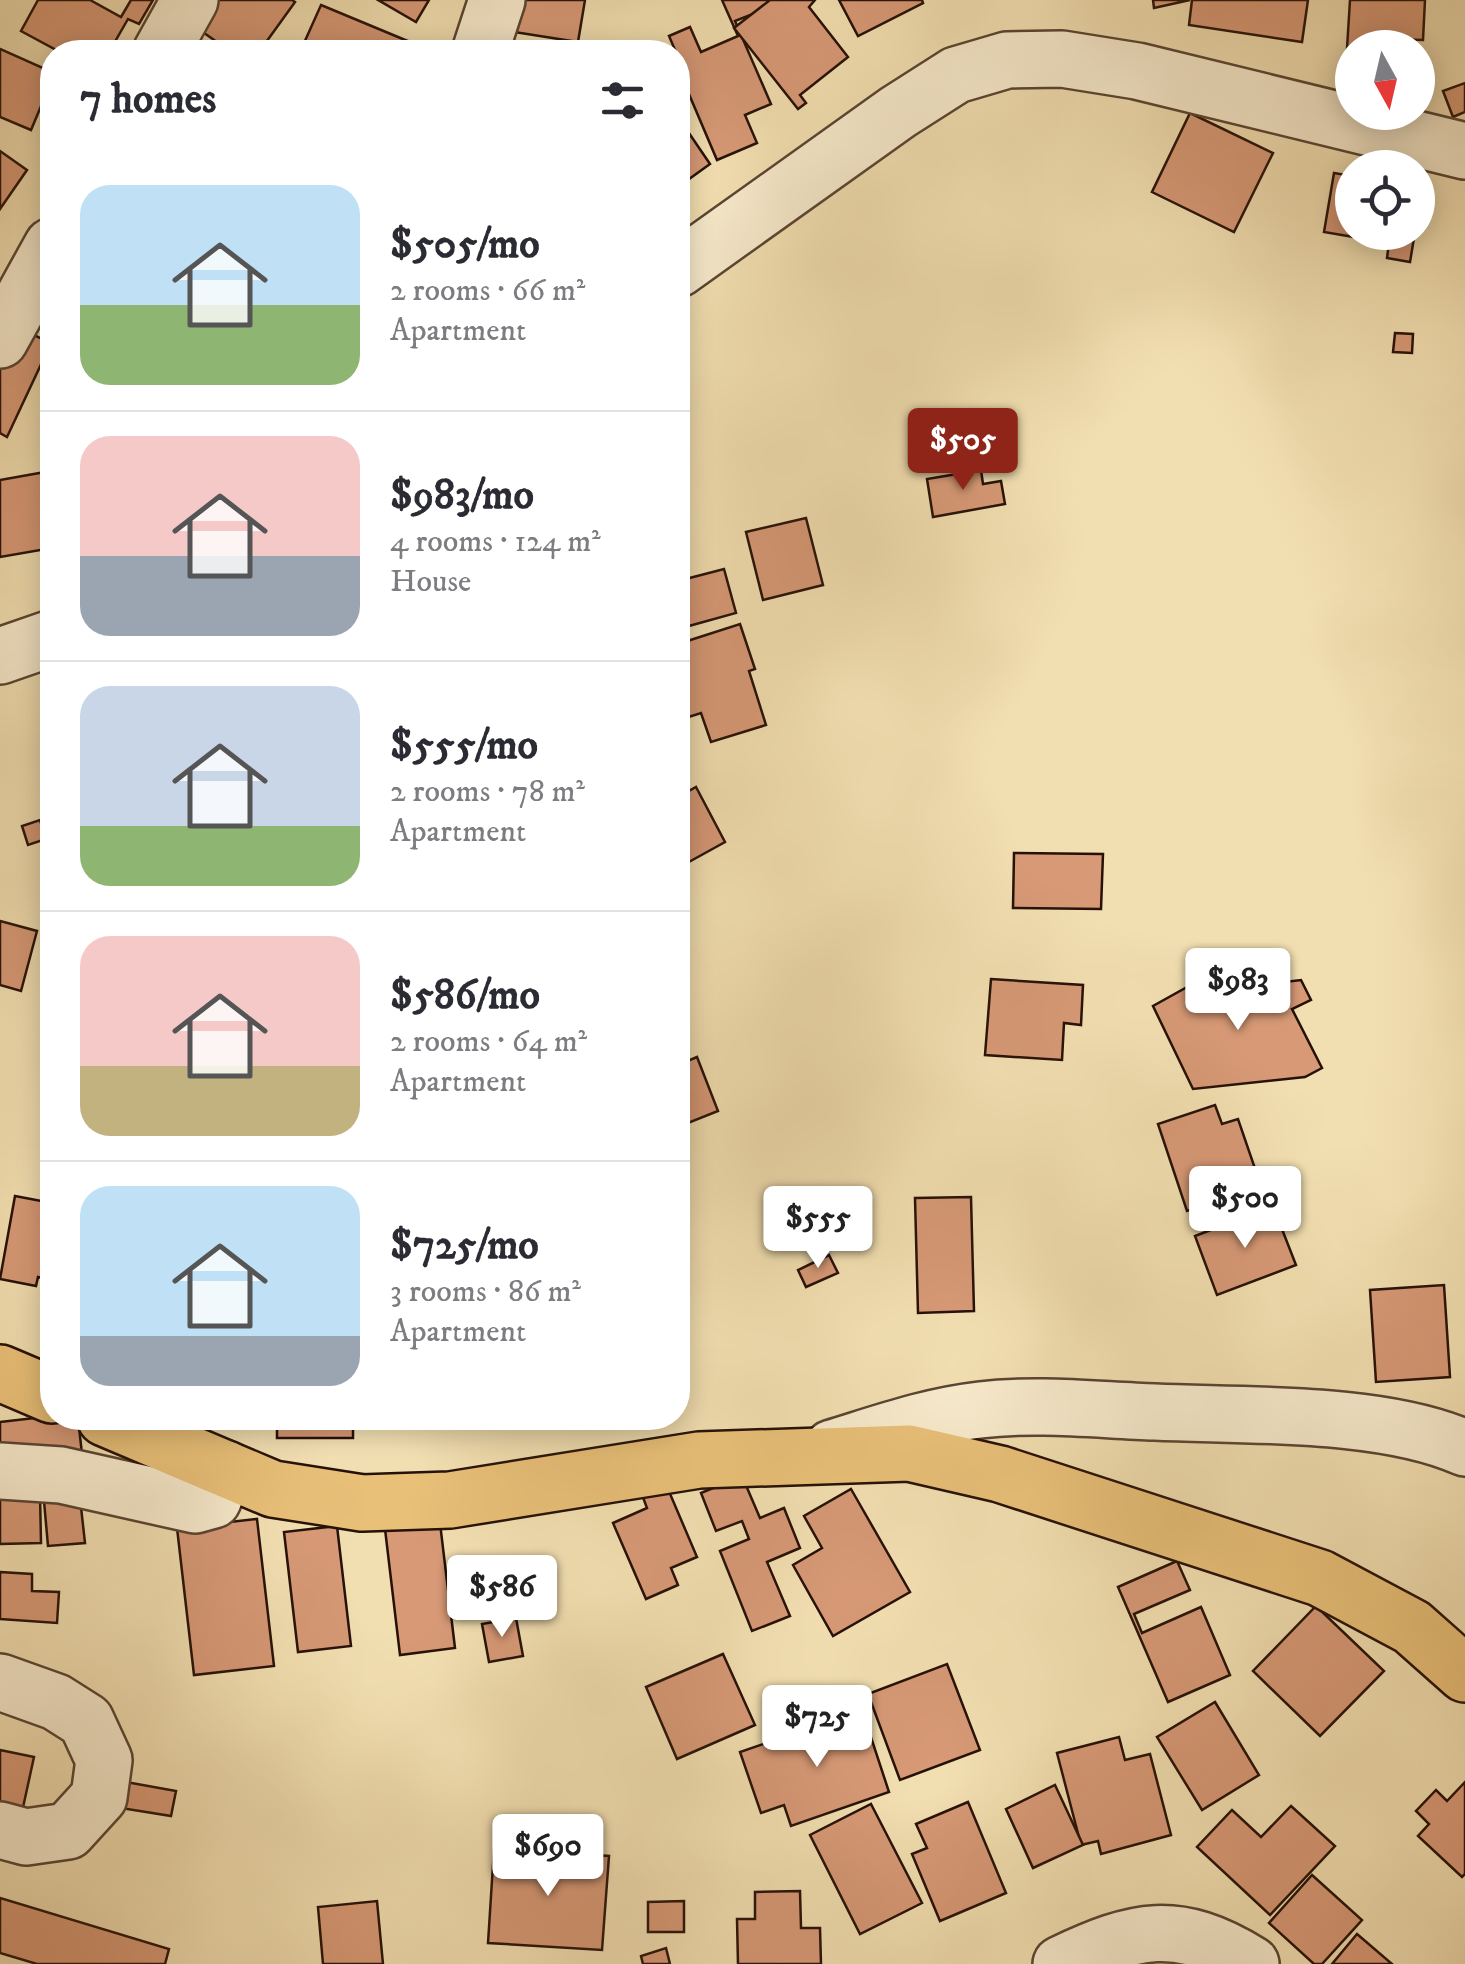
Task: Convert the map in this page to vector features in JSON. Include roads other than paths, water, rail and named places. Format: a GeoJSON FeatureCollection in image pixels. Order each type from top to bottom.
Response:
{"type":"FeatureCollection","features":[{"type":"Feature","properties":{"kind":"main road"},"geometry":{"type":"LineString","coordinates":[[0,1372],[40,1390]]}},
{"type":"Feature","properties":{"kind":"main road"},"geometry":{"type":"LineString","coordinates":[[133,1430],[273,1490],[362,1503],[450,1500],[699,1460],[909,1453],[1000,1474],[1320,1578],[1412,1627],[1465,1674]]}},
{"type":"Feature","properties":{"kind":"street"},"geometry":{"type":"LineString","coordinates":[[168,40],[190,0]]}},
{"type":"Feature","properties":{"kind":"street"},"geometry":{"type":"LineString","coordinates":[[484,40],[497,0]]}},
{"type":"Feature","properties":{"kind":"street"},"geometry":{"type":"LineString","coordinates":[[690,260],[956,75],[1007,60],[1062,59],[1137,72],[1465,151]]}},
{"type":"Feature","properties":{"kind":"street"},"geometry":{"type":"LineString","coordinates":[[0,340],[40,268]]}},
{"type":"Feature","properties":{"kind":"street"},"geometry":{"type":"LineString","coordinates":[[0,656],[40,642]]}},
{"type":"Feature","properties":{"kind":"street"},"geometry":{"type":"LineString","coordinates":[[811,1454],[926,1419],[982,1410],[1044,1408],[1299,1418],[1397,1428],[1465,1448]]}},
{"type":"Feature","properties":{"kind":"street"},"geometry":{"type":"LineString","coordinates":[[0,1471],[62,1475],[196,1504],[213,1500],[226,1469]]}},
{"type":"Feature","properties":{"kind":"street"},"geometry":{"type":"LineString","coordinates":[[0,1682],[56,1702],[86,1721],[104,1760],[99,1797],[68,1832],[26,1837],[0,1830]]}},
{"type":"Feature","properties":{"kind":"street"},"geometry":{"type":"LineString","coordinates":[[1061,1964],[1114,1939],[1154,1932],[1188,1935],[1230,1950],[1251,1964]]}}]}
